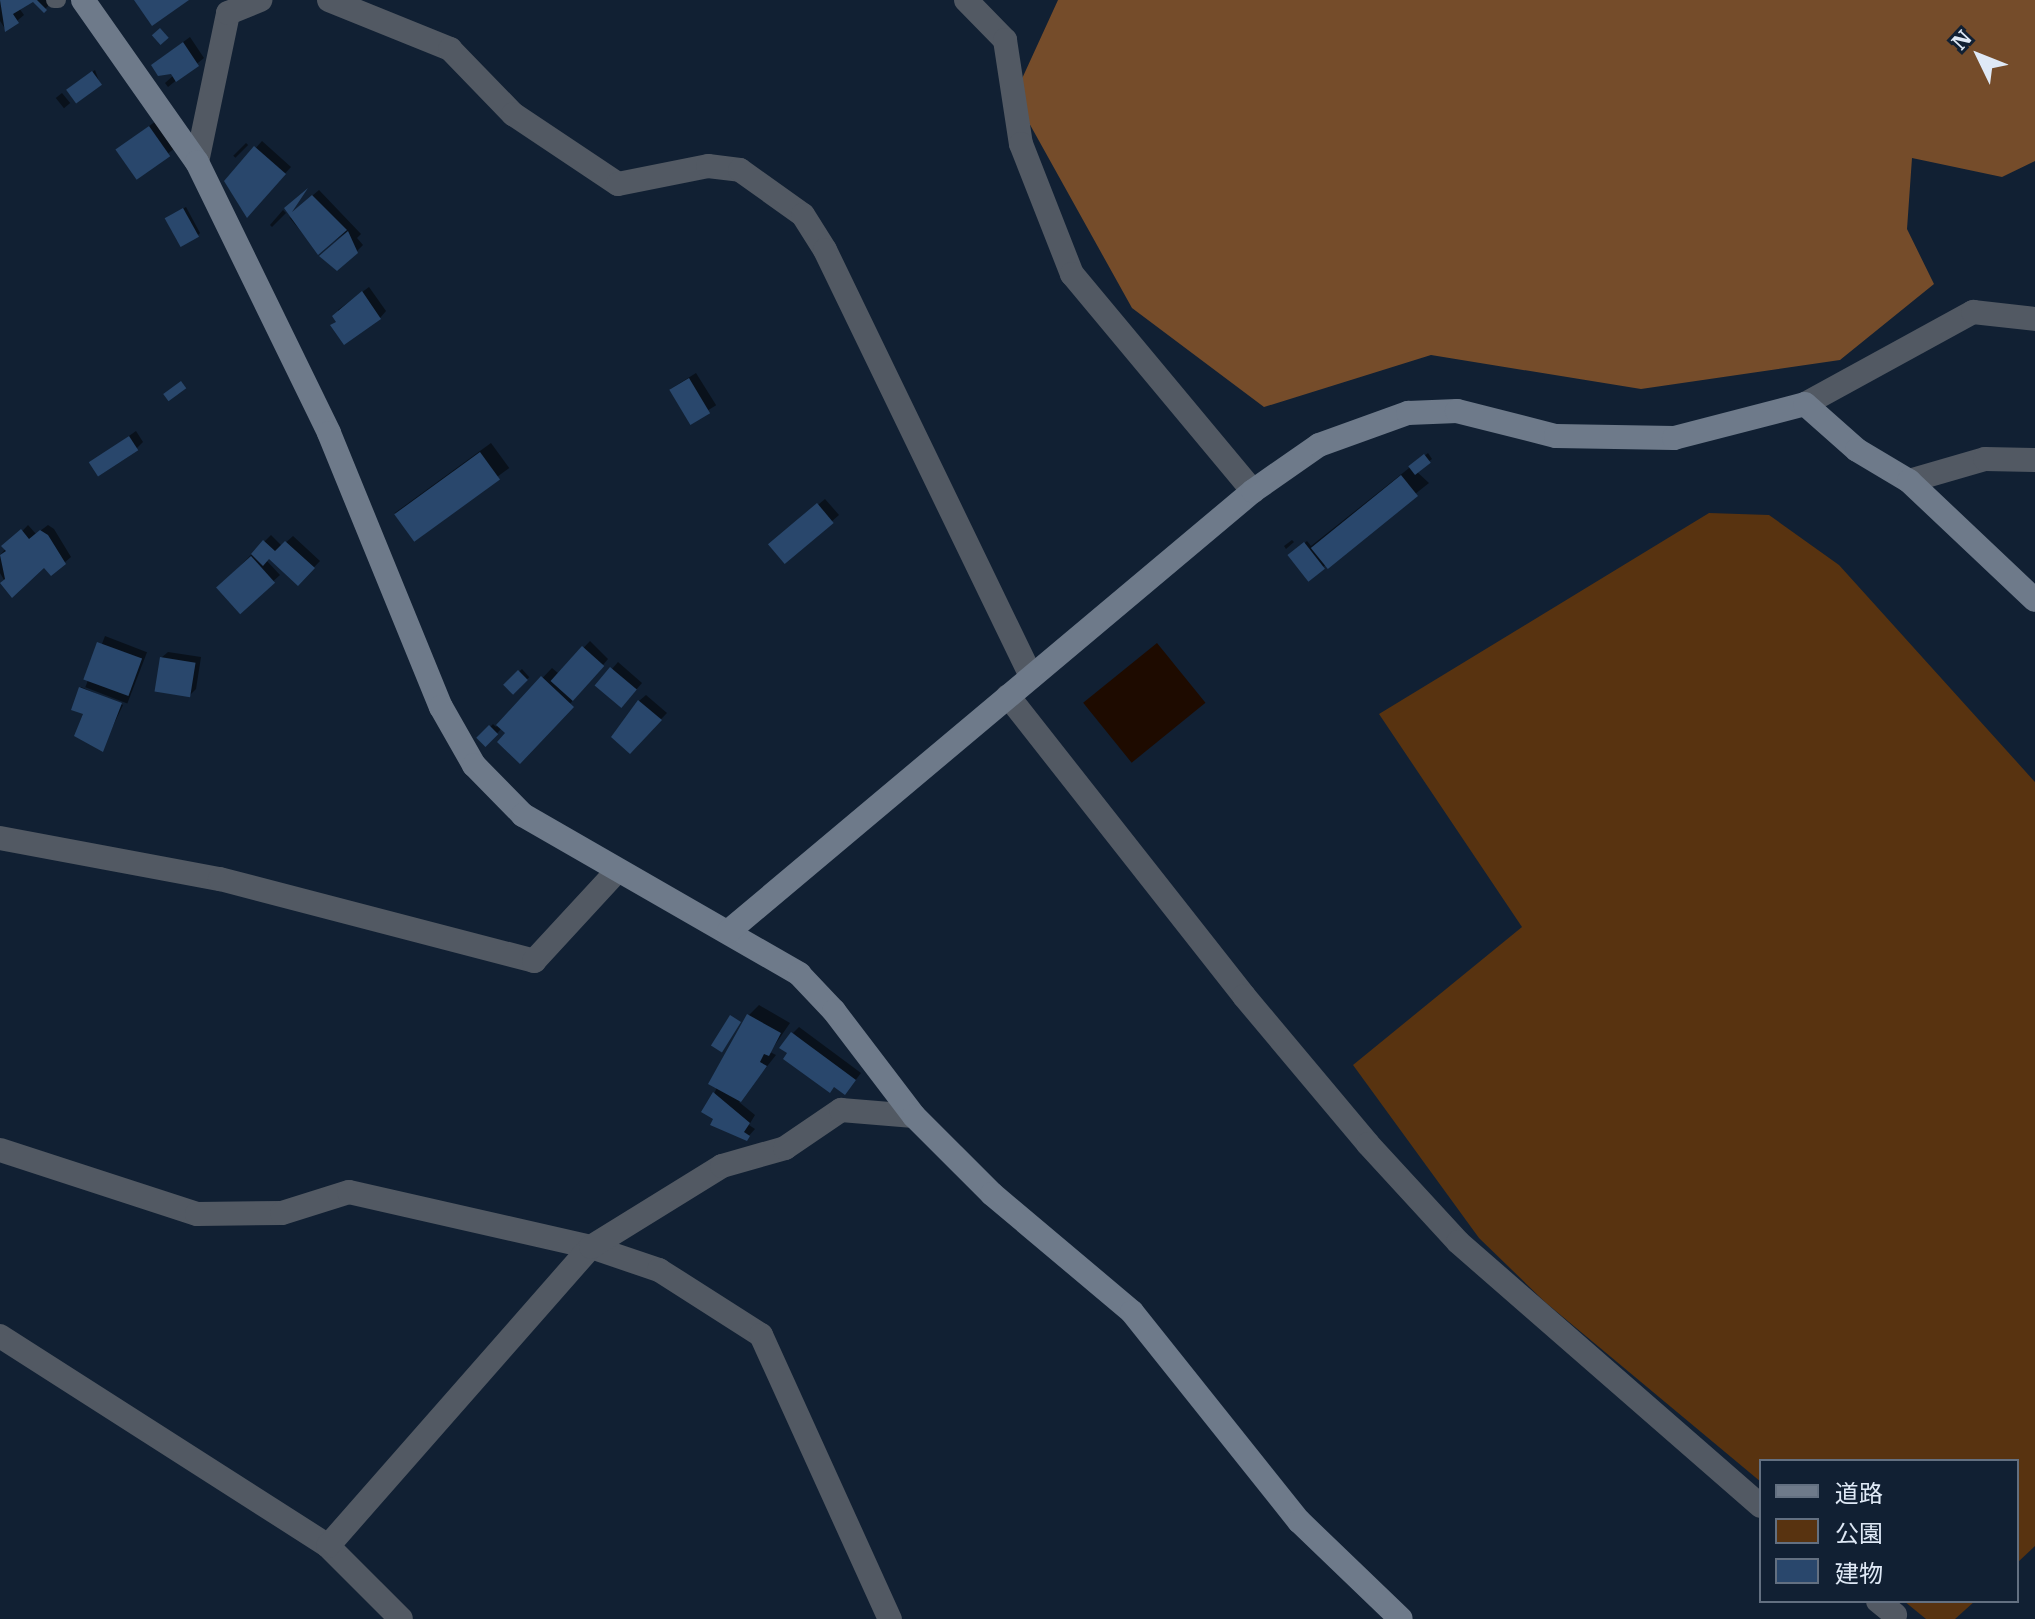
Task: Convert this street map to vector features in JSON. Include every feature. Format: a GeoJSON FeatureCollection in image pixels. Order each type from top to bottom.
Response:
{"type":"FeatureCollection","features":[{"type":"Feature","properties":{"kind":"street"},"geometry":{"type":"LineString","coordinates":[[83,0],[197,162],[329,433],[441,707],[474,765],[523,815],[799,974],[834,1011],[914,1116],[992,1194],[1132,1312],[1299,1521],[1401,1619]]}},
{"type":"Feature","properties":{"kind":"street"},"geometry":{"type":"LineString","coordinates":[[197,162],[225,6],[261,0]]}},
{"type":"Feature","properties":{"kind":"street"},"geometry":{"type":"LineString","coordinates":[[329,0],[450,49],[513,114],[618,184],[708,166],[740,170],[803,215],[825,250],[1031,677]]}},
{"type":"Feature","properties":{"kind":"street"},"geometry":{"type":"LineString","coordinates":[[966,0],[1005,40],[1021,144],[1072,274],[1253,491]]}},
{"type":"Feature","properties":{"kind":"street"},"geometry":{"type":"LineString","coordinates":[[729,931],[1253,491],[1319,445],[1408,413],[1457,411],[1556,436],[1674,438],[1805,404],[1973,312],[2035,319]]}},
{"type":"Feature","properties":{"kind":"street"},"geometry":{"type":"LineString","coordinates":[[1805,404],[1857,450],[1909,481],[2035,600]]}},
{"type":"Feature","properties":{"kind":"street"},"geometry":{"type":"LineString","coordinates":[[1909,481],[1985,459],[2035,460]]}},
{"type":"Feature","properties":{"kind":"street"},"geometry":{"type":"LineString","coordinates":[[1008,696],[1254,1007],[1458,1242],[1759,1504]]}},
{"type":"Feature","properties":{"kind":"street"},"geometry":{"type":"LineString","coordinates":[[0,838],[220,879],[534,961],[617,871]]}},
{"type":"Feature","properties":{"kind":"street"},"geometry":{"type":"LineString","coordinates":[[328,1546],[591,1247],[722,1166],[785,1148],[841,1110],[914,1116]]}},
{"type":"Feature","properties":{"kind":"street"},"geometry":{"type":"LineString","coordinates":[[0,1150],[197,1214],[282,1213],[349,1192],[591,1247],[659,1270],[761,1335],[890,1619]]}},
{"type":"Feature","properties":{"kind":"street"},"geometry":{"type":"LineString","coordinates":[[0,1336],[328,1546],[401,1619]]}},
{"type":"Feature","properties":{"kind":"green space"},"geometry":{"type":"Polygon","coordinates":[[[1709,513],[1769,515],[1839,565],[2035,782],[2035,1546],[2019,1561],[2019,1459],[1759,1459],[1759,1480],[1545,1302],[1479,1238],[1353,1065],[1522,927],[1379,714],[1709,513]]]}},
{"type":"Feature","properties":{"kind":"green space"},"geometry":{"type":"Polygon","coordinates":[[[1906,1603],[1973,1603],[1955,1619],[1926,1619],[1906,1603]]]}},
{"type":"Feature","properties":{"kind":"shaded area"},"geometry":{"type":"Polygon","coordinates":[[[1058,0],[2035,0],[2035,161],[2002,177],[1912,158],[1907,229],[1934,284],[1840,360],[1641,389],[1431,355],[1264,407],[1132,308],[1014,96],[1058,0]]]}},
{"type":"Feature","properties":{"kind":"shaded area"},"geometry":{"type":"Polygon","coordinates":[[[1157,643],[1205,703],[1132,763],[1083,703],[1157,643]]]}},
{"type":"Feature","properties":{"kind":"building"},"geometry":{"type":"Polygon","coordinates":[[[0,0],[37,0],[47,10],[44,13],[33,2],[13,14],[19,23],[5,32],[0,0]]]}},
{"type":"Feature","properties":{"kind":"building"},"geometry":{"type":"Polygon","coordinates":[[[134,0],[189,0],[152,26],[134,0]]]}},
{"type":"Feature","properties":{"kind":"building"},"geometry":{"type":"Polygon","coordinates":[[[160,28],[169,38],[161,45],[152,35],[160,28]]]}},
{"type":"Feature","properties":{"kind":"building"},"geometry":{"type":"Polygon","coordinates":[[[183,42],[199,66],[176,82],[171,74],[158,76],[151,65],[183,42]]]}},
{"type":"Feature","properties":{"kind":"building"},"geometry":{"type":"Polygon","coordinates":[[[92,71],[102,85],[76,104],[66,90],[92,71]]]}},
{"type":"Feature","properties":{"kind":"building"},"geometry":{"type":"Polygon","coordinates":[[[149,126],[170,156],[137,180],[115,150],[149,126]]]}},
{"type":"Feature","properties":{"kind":"building"},"geometry":{"type":"Polygon","coordinates":[[[254,146],[286,174],[247,218],[224,181],[254,146]]]}},
{"type":"Feature","properties":{"kind":"building"},"geometry":{"type":"Polygon","coordinates":[[[308,188],[292,212],[312,195],[347,230],[318,255],[284,208],[308,188]]]}},
{"type":"Feature","properties":{"kind":"building"},"geometry":{"type":"Polygon","coordinates":[[[183,208],[199,237],[181,247],[165,218],[183,208]]]}},
{"type":"Feature","properties":{"kind":"building"},"geometry":{"type":"Polygon","coordinates":[[[348,231],[358,253],[337,271],[319,256],[348,231]]]}},
{"type":"Feature","properties":{"kind":"building"},"geometry":{"type":"Polygon","coordinates":[[[362,291],[381,319],[344,345],[330,325],[336,322],[332,316],[362,291]]]}},
{"type":"Feature","properties":{"kind":"building"},"geometry":{"type":"Polygon","coordinates":[[[689,378],[710,413],[690,425],[669,390],[689,378]]]}},
{"type":"Feature","properties":{"kind":"building"},"geometry":{"type":"Polygon","coordinates":[[[181,381],[186,388],[168,401],[163,394],[181,381]]]}},
{"type":"Feature","properties":{"kind":"building"},"geometry":{"type":"Polygon","coordinates":[[[129,436],[138,450],[98,476],[89,462],[129,436]]]}},
{"type":"Feature","properties":{"kind":"building"},"geometry":{"type":"Polygon","coordinates":[[[480,452],[500,480],[414,542],[394,514],[480,452]]]}},
{"type":"Feature","properties":{"kind":"building"},"geometry":{"type":"Polygon","coordinates":[[[1424,454],[1431,463],[1415,475],[1408,466],[1424,454]]]}},
{"type":"Feature","properties":{"kind":"building"},"geometry":{"type":"Polygon","coordinates":[[[1401,475],[1418,496],[1328,569],[1311,548],[1401,475]]]}},
{"type":"Feature","properties":{"kind":"building"},"geometry":{"type":"Polygon","coordinates":[[[817,503],[834,523],[785,564],[768,544],[817,503]]]}},
{"type":"Feature","properties":{"kind":"building"},"geometry":{"type":"Polygon","coordinates":[[[21,529],[29,539],[40,530],[48,535],[66,564],[51,576],[44,568],[12,598],[0,583],[5,579],[0,555],[6,551],[1,546],[21,529]]]}},
{"type":"Feature","properties":{"kind":"building"},"geometry":{"type":"Polygon","coordinates":[[[263,540],[275,551],[285,541],[315,568],[298,586],[269,559],[263,566],[251,554],[263,540]]]}},
{"type":"Feature","properties":{"kind":"building"},"geometry":{"type":"Polygon","coordinates":[[[1304,542],[1325,569],[1308,582],[1287,555],[1304,542]]]}},
{"type":"Feature","properties":{"kind":"building"},"geometry":{"type":"Polygon","coordinates":[[[251,556],[275,583],[240,614],[216,587],[251,556]]]}},
{"type":"Feature","properties":{"kind":"building"},"geometry":{"type":"Polygon","coordinates":[[[97,642],[142,658],[128,696],[83,680],[97,642]]]}},
{"type":"Feature","properties":{"kind":"building"},"geometry":{"type":"Polygon","coordinates":[[[582,646],[604,666],[573,701],[551,681],[582,646]]]}},
{"type":"Feature","properties":{"kind":"building"},"geometry":{"type":"Polygon","coordinates":[[[160,657],[196,663],[190,697],[155,692],[160,657]]]}},
{"type":"Feature","properties":{"kind":"building"},"geometry":{"type":"Polygon","coordinates":[[[610,667],[637,689],[621,708],[595,685],[610,667]]]}},
{"type":"Feature","properties":{"kind":"building"},"geometry":{"type":"Polygon","coordinates":[[[518,670],[528,680],[513,695],[503,685],[518,670]]]}},
{"type":"Feature","properties":{"kind":"building"},"geometry":{"type":"Polygon","coordinates":[[[541,676],[574,707],[520,764],[497,742],[505,733],[496,725],[541,676]]]}},
{"type":"Feature","properties":{"kind":"building"},"geometry":{"type":"Polygon","coordinates":[[[79,687],[122,703],[103,752],[74,736],[83,714],[71,710],[79,687]]]}},
{"type":"Feature","properties":{"kind":"building"},"geometry":{"type":"Polygon","coordinates":[[[638,700],[662,720],[630,754],[611,737],[638,700]]]}},
{"type":"Feature","properties":{"kind":"building"},"geometry":{"type":"Polygon","coordinates":[[[489,725],[498,734],[485,747],[476,738],[489,725]]]}},
{"type":"Feature","properties":{"kind":"building"},"geometry":{"type":"Polygon","coordinates":[[[747,1014],[781,1033],[769,1056],[764,1054],[760,1062],[767,1066],[741,1102],[708,1084],[747,1014]]]}},
{"type":"Feature","properties":{"kind":"building"},"geometry":{"type":"Polygon","coordinates":[[[730,1015],[741,1022],[722,1052],[711,1046],[730,1015]]]}},
{"type":"Feature","properties":{"kind":"building"},"geometry":{"type":"Polygon","coordinates":[[[791,1032],[856,1080],[845,1095],[834,1087],[830,1093],[783,1059],[787,1053],[779,1048],[791,1032]]]}},
{"type":"Feature","properties":{"kind":"building"},"geometry":{"type":"Polygon","coordinates":[[[713,1092],[750,1123],[744,1132],[750,1136],[747,1141],[710,1125],[713,1119],[701,1112],[713,1092]]]}}]}
